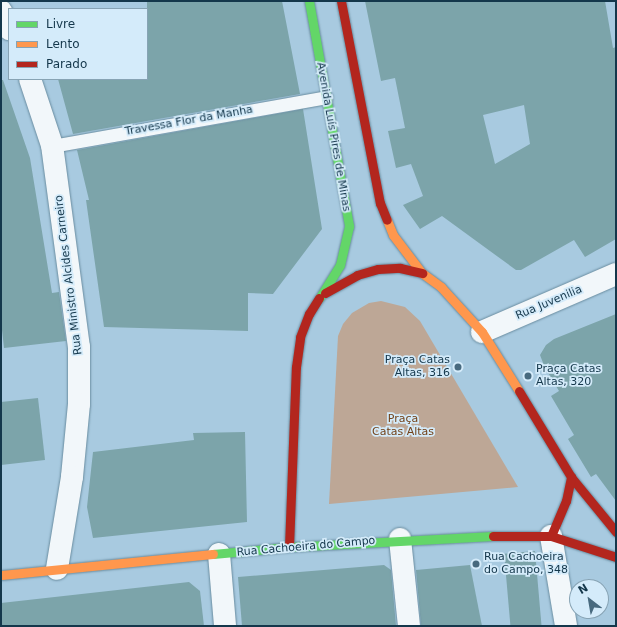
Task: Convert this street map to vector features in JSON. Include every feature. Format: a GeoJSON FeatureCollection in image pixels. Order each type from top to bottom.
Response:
{"type":"FeatureCollection","features":[{"type":"Feature","properties":{"kind":"main road","name":"Avenida Luís Pires de Minas"},"geometry":{"type":"LineString","coordinates":[[309,1],[349,226],[346,245],[340,265],[324,293]]}},
{"type":"Feature","properties":{"kind":"main road"},"geometry":{"type":"LineString","coordinates":[[341,1],[380,203],[393,235],[422,273],[441,287],[482,332],[557,451],[571,477],[616,532]]}},
{"type":"Feature","properties":{"kind":"main road"},"geometry":{"type":"LineString","coordinates":[[289,547],[296,367],[300,337],[309,314],[324,293],[357,275],[378,270],[400,268],[422,273]]}},
{"type":"Feature","properties":{"kind":"main road"},"geometry":{"type":"LineString","coordinates":[[551,536],[566,501],[571,477]]}},
{"type":"Feature","properties":{"kind":"main road","name":"Rua Cachoeira do Campo"},"geometry":{"type":"LineString","coordinates":[[1,574],[289,547],[400,539],[551,536],[616,557]]}},
{"type":"Feature","properties":{"kind":"street"},"geometry":{"type":"LineString","coordinates":[[1,11],[8,27]]}},
{"type":"Feature","properties":{"kind":"street","name":"Rua Ministro Alcides Carneiro"},"geometry":{"type":"LineString","coordinates":[[30,80],[52,146],[79,347],[78,404],[72,477],[58,569]]}},
{"type":"Feature","properties":{"kind":"street","name":"Rua Juvenilia"},"geometry":{"type":"LineString","coordinates":[[482,332],[616,274]]}},
{"type":"Feature","properties":{"kind":"street"},"geometry":{"type":"LineString","coordinates":[[551,536],[566,626]]}},
{"type":"Feature","properties":{"kind":"street"},"geometry":{"type":"LineString","coordinates":[[400,539],[410,626]]}},
{"type":"Feature","properties":{"kind":"street"},"geometry":{"type":"LineString","coordinates":[[219,554],[226,626]]}},
{"type":"Feature","properties":{"kind":"lane","name":"Travessa Flor da Manha"},"geometry":{"type":"LineString","coordinates":[[52,146],[326,97]]}},
{"type":"Feature","properties":{"kind":"green space","name":"Praça Catas Altas"},"geometry":{"type":"Polygon","coordinates":[[[381,301],[405,307],[420,321],[518,487],[329,504],[338,336],[343,324],[352,313],[369,303],[381,301]]]}},
{"type":"Feature","properties":{"kind":"building"},"geometry":{"type":"Polygon","coordinates":[[[147,1],[282,1],[300,94],[73,134],[58,80],[148,80],[147,1]]]}},
{"type":"Feature","properties":{"kind":"building"},"geometry":{"type":"Polygon","coordinates":[[[365,1],[605,1],[613,48],[616,47],[616,239],[585,257],[574,240],[521,270],[516,270],[442,216],[420,229],[403,205],[423,196],[411,164],[396,168],[388,131],[405,128],[395,78],[381,81],[365,1]],[[524,105],[483,115],[495,164],[530,144],[524,105]]]}},
{"type":"Feature","properties":{"kind":"building"},"geometry":{"type":"Polygon","coordinates":[[[1,80],[3,80],[30,158],[52,293],[59,292],[66,341],[4,348],[1,321],[1,80]]]}},
{"type":"Feature","properties":{"kind":"building"},"geometry":{"type":"Polygon","coordinates":[[[303,109],[322,229],[273,294],[248,293],[248,331],[104,327],[86,200],[89,200],[77,150],[303,109]]]}},
{"type":"Feature","properties":{"kind":"building"},"geometry":{"type":"Polygon","coordinates":[[[616,314],[616,501],[596,474],[591,477],[568,439],[574,435],[551,396],[559,391],[545,368],[540,355],[546,345],[554,339],[616,314]]]}},
{"type":"Feature","properties":{"kind":"building"},"geometry":{"type":"Polygon","coordinates":[[[38,398],[45,460],[1,465],[1,402],[38,398]]]}},
{"type":"Feature","properties":{"kind":"building"},"geometry":{"type":"Polygon","coordinates":[[[245,432],[247,522],[93,538],[87,507],[93,452],[194,440],[193,433],[245,432]]]}},
{"type":"Feature","properties":{"kind":"building"},"geometry":{"type":"Polygon","coordinates":[[[535,551],[542,626],[510,626],[504,554],[535,551]]]}},
{"type":"Feature","properties":{"kind":"building"},"geometry":{"type":"Polygon","coordinates":[[[384,565],[391,570],[396,626],[242,626],[238,577],[384,565]]]}},
{"type":"Feature","properties":{"kind":"building"},"geometry":{"type":"Polygon","coordinates":[[[470,565],[482,626],[421,626],[416,570],[470,565]]]}},
{"type":"Feature","properties":{"kind":"building"},"geometry":{"type":"Polygon","coordinates":[[[189,582],[200,591],[204,626],[1,626],[1,603],[189,582]]]}},
{"type":"Feature","properties":{"kind":"traffic: fast"},"geometry":{"type":"LineString","coordinates":[[309,1],[349,226],[340,265],[319,298]]}},
{"type":"Feature","properties":{"kind":"traffic: fast"},"geometry":{"type":"LineString","coordinates":[[213,554],[289,547],[493,536]]}},
{"type":"Feature","properties":{"kind":"traffic: slow"},"geometry":{"type":"LineString","coordinates":[[387,220],[393,235],[422,273],[441,287],[482,332],[519,391]]}},
{"type":"Feature","properties":{"kind":"traffic: slow"},"geometry":{"type":"LineString","coordinates":[[1,575],[213,554]]}},
{"type":"Feature","properties":{"kind":"traffic: jam"},"geometry":{"type":"LineString","coordinates":[[341,1],[380,203],[387,220]]}},
{"type":"Feature","properties":{"kind":"traffic: jam"},"geometry":{"type":"LineString","coordinates":[[325,293],[357,275],[378,269],[400,268],[422,273]]}},
{"type":"Feature","properties":{"kind":"traffic: jam"},"geometry":{"type":"LineString","coordinates":[[289,547],[296,367],[300,337],[309,314],[319,298]]}},
{"type":"Feature","properties":{"kind":"traffic: jam"},"geometry":{"type":"LineString","coordinates":[[519,391],[571,477],[616,532]]}},
{"type":"Feature","properties":{"kind":"traffic: jam"},"geometry":{"type":"LineString","coordinates":[[551,536],[566,501],[571,477]]}},
{"type":"Feature","properties":{"kind":"traffic: jam"},"geometry":{"type":"LineString","coordinates":[[493,536],[551,536],[616,557]]}},
{"type":"Feature","properties":{"kind":"place","name":"Praça Catas Altas, 316"},"geometry":{"type":"Point","coordinates":[458,367]}},
{"type":"Feature","properties":{"kind":"place","name":"Praça Catas Altas, 320"},"geometry":{"type":"Point","coordinates":[528,376]}},
{"type":"Feature","properties":{"kind":"place","name":"Rua Cachoeira do Campo, 348"},"geometry":{"type":"Point","coordinates":[476,564]}}]}
